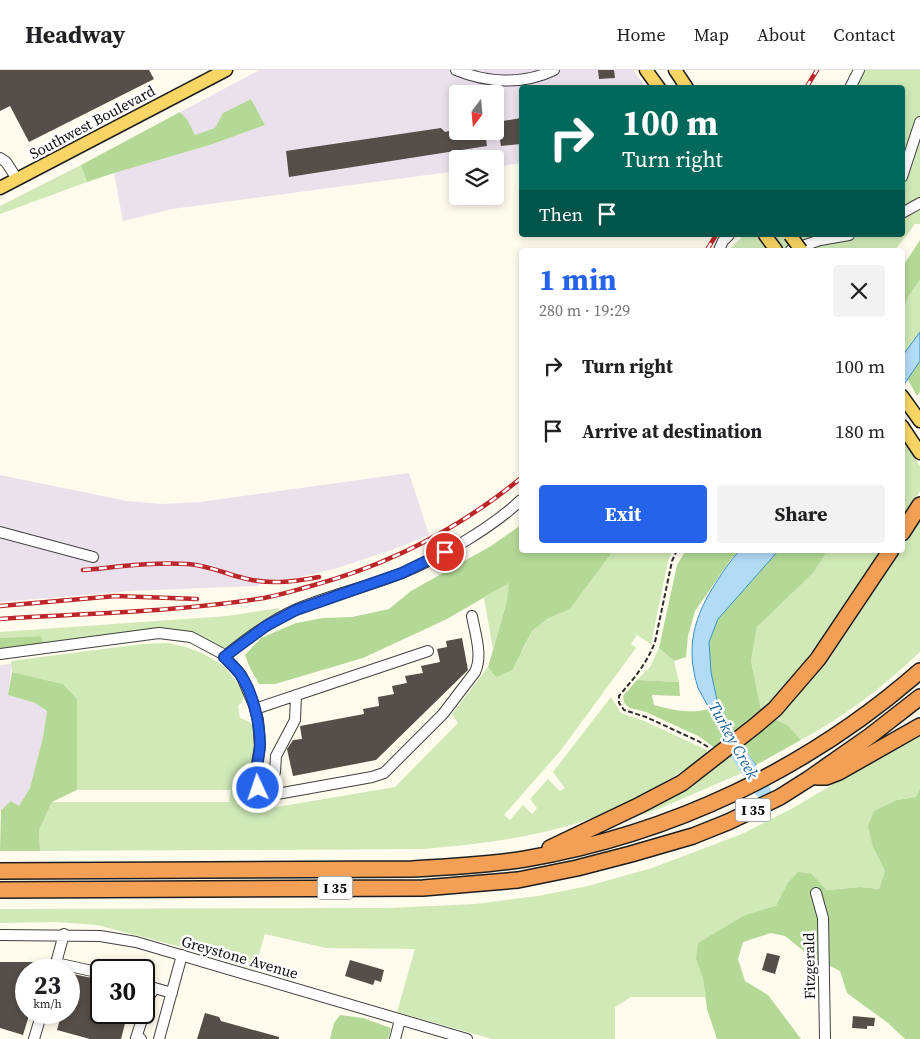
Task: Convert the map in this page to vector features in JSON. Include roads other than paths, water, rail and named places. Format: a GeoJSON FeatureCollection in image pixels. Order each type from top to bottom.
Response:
{"type":"FeatureCollection","features":[{"type":"Feature","properties":{"kind":"highway"},"geometry":{"type":"LineString","coordinates":[[905,528],[920,505]]}},
{"type":"Feature","properties":{"kind":"highway"},"geometry":{"type":"LineString","coordinates":[[525,859],[633,809],[682,782],[755,726],[775,709],[818,659],[889,553]]}},
{"type":"Feature","properties":{"kind":"highway","name":"I 35"},"geometry":{"type":"LineString","coordinates":[[0,871],[412,869],[464,866],[525,859],[586,846],[658,826],[746,788],[785,768],[824,744],[879,705],[920,672]]}},
{"type":"Feature","properties":{"kind":"highway","name":"I 35"},"geometry":{"type":"LineString","coordinates":[[0,890],[413,888],[473,885],[518,880],[577,868],[693,836],[728,822],[780,797],[820,775],[920,697]]}},
{"type":"Feature","properties":{"kind":"highway"},"geometry":{"type":"LineString","coordinates":[[820,775],[840,772],[920,726]]}},
{"type":"Feature","properties":{"kind":"main road","name":"Southwest Boulevard"},"geometry":{"type":"LineString","coordinates":[[0,188],[226,70]]}},
{"type":"Feature","properties":{"kind":"main road"},"geometry":{"type":"LineString","coordinates":[[646,70],[657,85]]}},
{"type":"Feature","properties":{"kind":"main road"},"geometry":{"type":"LineString","coordinates":[[675,70],[685,85]]}},
{"type":"Feature","properties":{"kind":"main road"},"geometry":{"type":"LineString","coordinates":[[766,237],[775,248]]}},
{"type":"Feature","properties":{"kind":"main road"},"geometry":{"type":"LineString","coordinates":[[791,237],[800,248]]}},
{"type":"Feature","properties":{"kind":"main road"},"geometry":{"type":"LineString","coordinates":[[905,400],[920,421]]}},
{"type":"Feature","properties":{"kind":"main road"},"geometry":{"type":"LineString","coordinates":[[906,431],[920,453]]}},
{"type":"Feature","properties":{"kind":"street"},"geometry":{"type":"LineString","coordinates":[[456,70],[468,75],[504,80],[527,79],[554,70]]}},
{"type":"Feature","properties":{"kind":"street"},"geometry":{"type":"LineString","coordinates":[[852,85],[859,70]]}},
{"type":"Feature","properties":{"kind":"street"},"geometry":{"type":"LineString","coordinates":[[905,168],[920,122]]}},
{"type":"Feature","properties":{"kind":"street"},"geometry":{"type":"LineString","coordinates":[[3,160],[17,179]]}},
{"type":"Feature","properties":{"kind":"street"},"geometry":{"type":"LineString","coordinates":[[905,211],[920,203]]}},
{"type":"Feature","properties":{"kind":"street"},"geometry":{"type":"LineString","coordinates":[[720,248],[727,237]]}},
{"type":"Feature","properties":{"kind":"street"},"geometry":{"type":"LineString","coordinates":[[798,248],[820,240],[837,237]]}},
{"type":"Feature","properties":{"kind":"street"},"geometry":{"type":"LineString","coordinates":[[224,657],[266,626],[296,610],[402,573],[445,552],[483,529],[519,502]]}},
{"type":"Feature","properties":{"kind":"street"},"geometry":{"type":"LineString","coordinates":[[0,532],[93,557]]}},
{"type":"Feature","properties":{"kind":"street"},"geometry":{"type":"LineString","coordinates":[[0,654],[160,633],[190,638],[221,653],[241,675],[255,708],[260,746],[255,775],[258,788],[268,794],[277,794],[372,777],[384,773],[443,714],[475,672],[478,666],[478,656],[472,616]]}},
{"type":"Feature","properties":{"kind":"street"},"geometry":{"type":"LineString","coordinates":[[255,708],[428,651]]}},
{"type":"Feature","properties":{"kind":"street"},"geometry":{"type":"LineString","coordinates":[[275,772],[276,756],[295,720],[296,695]]}},
{"type":"Feature","properties":{"kind":"street","name":"Fitzgerald"},"geometry":{"type":"LineString","coordinates":[[816,893],[823,918],[825,1039]]}},
{"type":"Feature","properties":{"kind":"street"},"geometry":{"type":"LineString","coordinates":[[57,959],[64,934]]}},
{"type":"Feature","properties":{"kind":"street","name":"Greystone Avenue"},"geometry":{"type":"LineString","coordinates":[[0,935],[64,934],[127,940],[467,1039]]}},
{"type":"Feature","properties":{"kind":"street"},"geometry":{"type":"LineString","coordinates":[[159,1039],[182,956]]}},
{"type":"Feature","properties":{"kind":"street"},"geometry":{"type":"LineString","coordinates":[[155,989],[172,993]]}},
{"type":"Feature","properties":{"kind":"street"},"geometry":{"type":"LineString","coordinates":[[395,1039],[400,1020]]}},
{"type":"Feature","properties":{"kind":"street"},"geometry":{"type":"LineString","coordinates":[[34,1039],[38,1024]]}},
{"type":"Feature","properties":{"kind":"street"},"geometry":{"type":"LineString","coordinates":[[141,1024],[136,1038],[141,1039]]}},
{"type":"Feature","properties":{"kind":"water"},"geometry":{"type":"Polygon","coordinates":[[[920,332],[920,361],[905,383],[905,352],[920,332]]]}},
{"type":"Feature","properties":{"kind":"water"},"geometry":{"type":"Polygon","coordinates":[[[738,553],[776,553],[718,619],[709,642],[711,672],[717,700],[733,735],[756,765],[744,772],[698,688],[692,659],[692,645],[697,619],[709,594],[738,553]]]}},
{"type":"Feature","properties":{"kind":"waterway","name":"Turkey Creek"},"geometry":{"type":"LineString","coordinates":[[737,751],[763,791]]}},
{"type":"Feature","properties":{"kind":"railway"},"geometry":{"type":"LineString","coordinates":[[808,85],[817,70]]}},
{"type":"Feature","properties":{"kind":"railway"},"geometry":{"type":"LineString","coordinates":[[708,248],[715,237]]}},
{"type":"Feature","properties":{"kind":"railway"},"geometry":{"type":"LineString","coordinates":[[0,619],[132,612],[231,603],[288,592],[368,567],[422,543],[473,513],[519,480]]}},
{"type":"Feature","properties":{"kind":"railway"},"geometry":{"type":"LineString","coordinates":[[83,570],[135,565],[187,564],[215,569],[262,582],[319,577]]}},
{"type":"Feature","properties":{"kind":"railway"},"geometry":{"type":"LineString","coordinates":[[0,606],[116,596],[197,599]]}}]}
